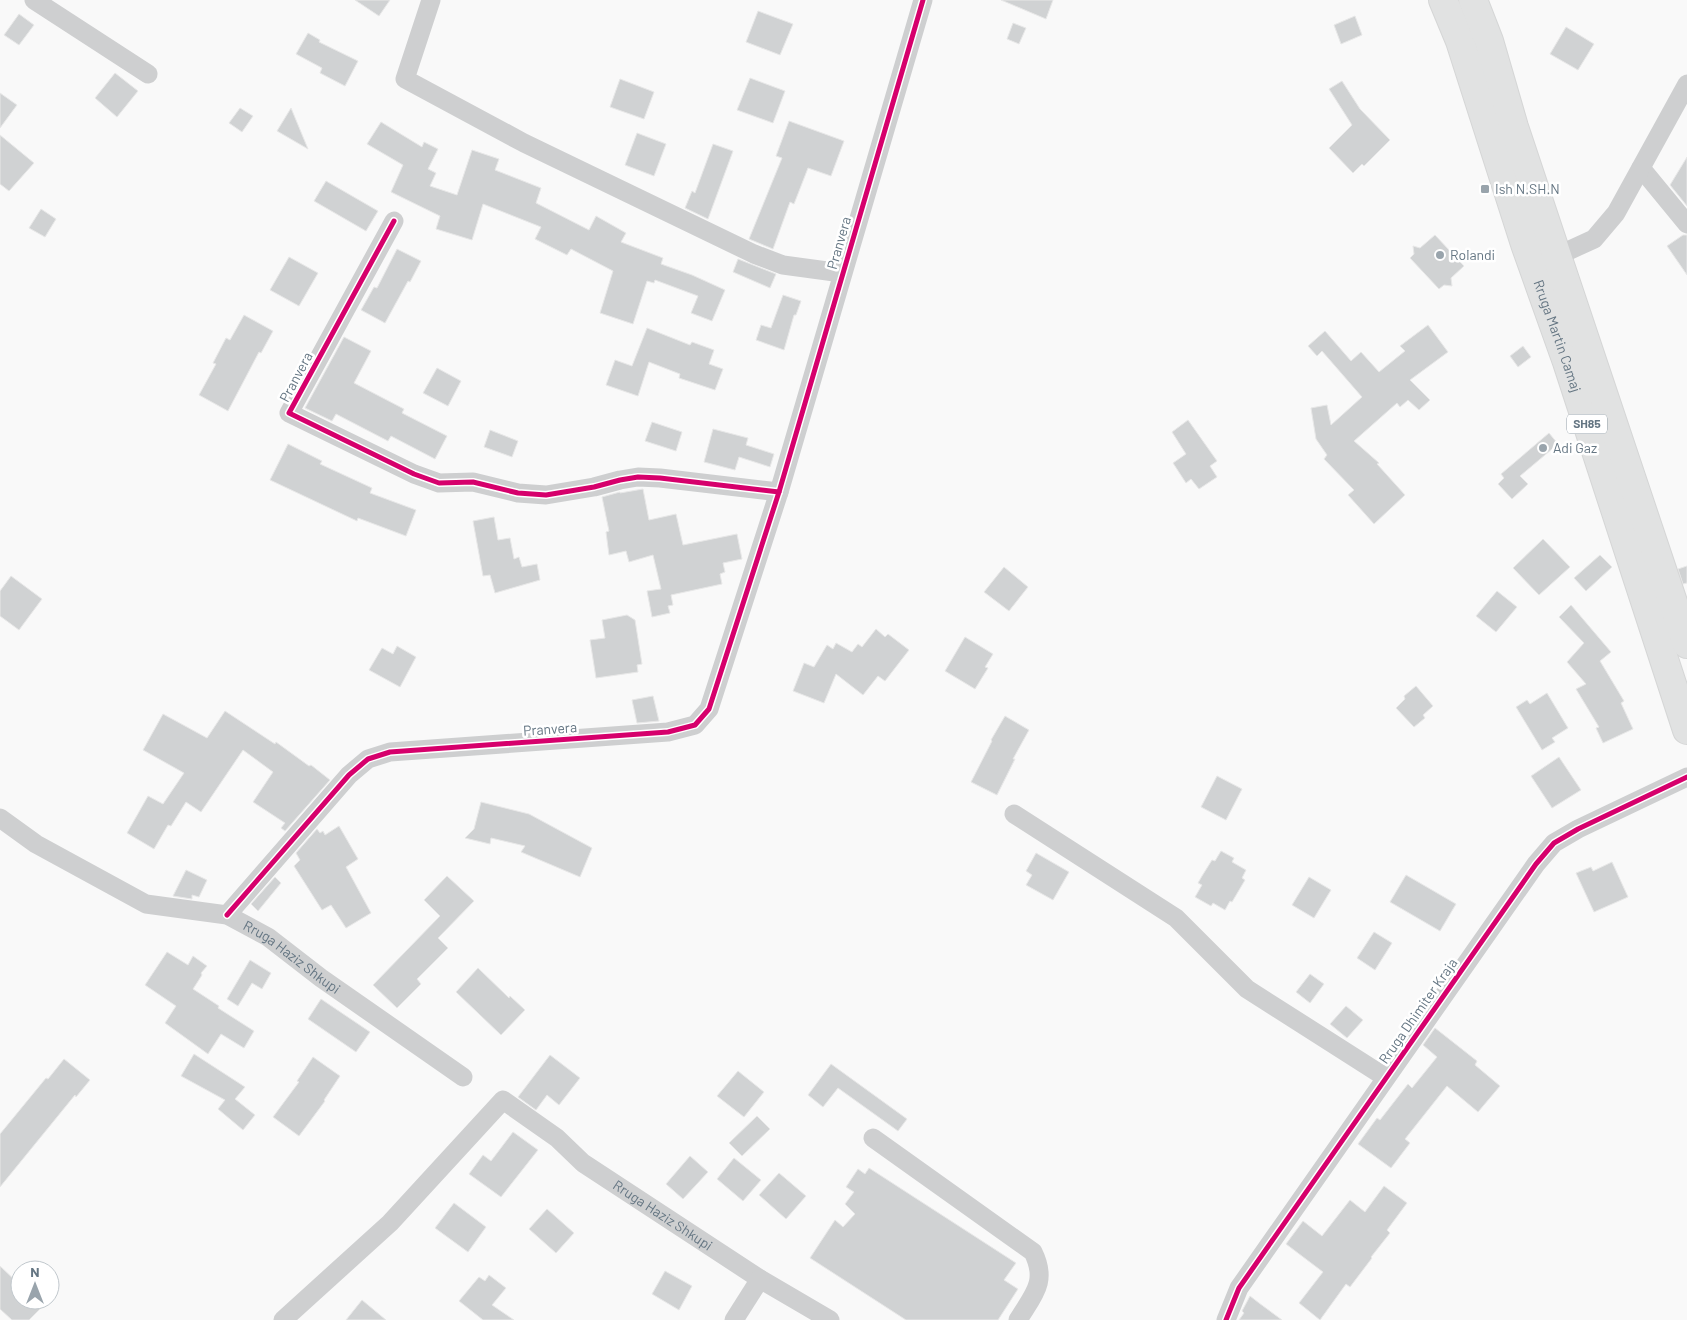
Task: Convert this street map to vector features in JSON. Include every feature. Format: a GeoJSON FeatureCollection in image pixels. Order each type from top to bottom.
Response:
{"type":"FeatureCollection","features":[{"type":"Feature","properties":{"kind":"highway","name":"Rruga Martin Camaj"},"geometry":{"type":"LineString","coordinates":[[1444,0],[1460,41],[1525,244],[1588,425],[1687,730]]}},
{"type":"Feature","properties":{"kind":"highway","name":"Rruga Martin Camaj"},"geometry":{"type":"LineString","coordinates":[[1473,0],[1489,41],[1514,127],[1687,644]]}},
{"type":"Feature","properties":{"kind":"street"},"geometry":{"type":"LineString","coordinates":[[34,0],[148,74]]}},
{"type":"Feature","properties":{"kind":"street","name":"Pranvera"},"geometry":{"type":"LineString","coordinates":[[432,0],[405,78],[524,143],[754,254],[783,264],[842,273]]}},
{"type":"Feature","properties":{"kind":"street","name":"Pranvera"},"geometry":{"type":"LineString","coordinates":[[227,915],[349,775],[368,759],[390,752],[668,732],[695,725],[709,709],[779,492],[923,0]]}},
{"type":"Feature","properties":{"kind":"street"},"geometry":{"type":"LineString","coordinates":[[1557,256],[1594,239],[1616,213],[1687,84]]}},
{"type":"Feature","properties":{"kind":"street"},"geometry":{"type":"LineString","coordinates":[[1641,168],[1687,224]]}},
{"type":"Feature","properties":{"kind":"street","name":"Pranvera"},"geometry":{"type":"LineString","coordinates":[[394,221],[289,413],[414,474],[439,483],[473,482],[518,493],[546,495],[638,477],[779,492]]}},
{"type":"Feature","properties":{"kind":"street","name":"Rruga Dhimiter Kraja"},"geometry":{"type":"LineString","coordinates":[[1226,1320],[1238,1288],[1536,864],[1554,844],[1578,829],[1687,777]]}},
{"type":"Feature","properties":{"kind":"street"},"geometry":{"type":"LineString","coordinates":[[1014,814],[1176,918],[1247,989],[1385,1077]]}},
{"type":"Feature","properties":{"kind":"street","name":"Rruga Haziz Shkupi"},"geometry":{"type":"LineString","coordinates":[[0,818],[36,844],[146,904],[227,915],[268,937],[321,978],[463,1077]]}},
{"type":"Feature","properties":{"kind":"street","name":"Rruga Haziz Shkupi"},"geometry":{"type":"LineString","coordinates":[[283,1320],[390,1223],[503,1100],[557,1138],[583,1162],[760,1279],[830,1320]]}},
{"type":"Feature","properties":{"kind":"street"},"geometry":{"type":"LineString","coordinates":[[873,1138],[1033,1252],[1040,1272],[1039,1284],[1018,1320]]}},
{"type":"Feature","properties":{"kind":"street"},"geometry":{"type":"LineString","coordinates":[[734,1320],[760,1279]]}},
{"type":"Feature","properties":{"kind":"building"},"geometry":{"type":"Polygon","coordinates":[[[355,0],[390,0],[379,16],[355,0]]]}},
{"type":"Feature","properties":{"kind":"building"},"geometry":{"type":"Polygon","coordinates":[[[1001,0],[1053,0],[1046,19],[1001,0]]]}},
{"type":"Feature","properties":{"kind":"building"},"geometry":{"type":"Polygon","coordinates":[[[758,11],[793,24],[780,55],[746,42],[758,11]]]}},
{"type":"Feature","properties":{"kind":"building"},"geometry":{"type":"Polygon","coordinates":[[[19,14],[34,25],[19,45],[4,35],[19,14]]]}},
{"type":"Feature","properties":{"kind":"building"},"geometry":{"type":"Polygon","coordinates":[[[1355,16],[1362,35],[1341,44],[1334,25],[1355,16]]]}},
{"type":"Feature","properties":{"kind":"building"},"geometry":{"type":"Polygon","coordinates":[[[1013,23],[1026,28],[1019,44],[1007,39],[1013,23]]]}},
{"type":"Feature","properties":{"kind":"building"},"geometry":{"type":"Polygon","coordinates":[[[1566,27],[1594,44],[1578,70],[1550,54],[1566,27]]]}},
{"type":"Feature","properties":{"kind":"building"},"geometry":{"type":"Polygon","coordinates":[[[308,33],[320,40],[319,42],[358,61],[345,86],[320,73],[322,68],[296,54],[308,33]]]}},
{"type":"Feature","properties":{"kind":"building"},"geometry":{"type":"Polygon","coordinates":[[[115,73],[138,91],[117,117],[95,98],[115,73]]]}},
{"type":"Feature","properties":{"kind":"building"},"geometry":{"type":"Polygon","coordinates":[[[750,78],[785,91],[773,123],[737,110],[750,78]]]}},
{"type":"Feature","properties":{"kind":"building"},"geometry":{"type":"Polygon","coordinates":[[[620,79],[654,92],[644,119],[610,107],[620,79]]]}},
{"type":"Feature","properties":{"kind":"building"},"geometry":{"type":"Polygon","coordinates":[[[1342,81],[1360,109],[1390,140],[1364,166],[1362,164],[1353,173],[1329,148],[1352,125],[1329,89],[1342,81]]]}},
{"type":"Feature","properties":{"kind":"building"},"geometry":{"type":"Polygon","coordinates":[[[0,93],[17,105],[0,128],[0,93]]]}},
{"type":"Feature","properties":{"kind":"building"},"geometry":{"type":"Polygon","coordinates":[[[240,108],[253,116],[242,132],[229,123],[240,108]]]}},
{"type":"Feature","properties":{"kind":"building"},"geometry":{"type":"Polygon","coordinates":[[[291,108],[308,149],[277,131],[291,108]]]}},
{"type":"Feature","properties":{"kind":"building"},"geometry":{"type":"Polygon","coordinates":[[[789,121],[844,141],[831,176],[808,168],[794,204],[790,202],[773,249],[749,239],[782,158],[776,156],[789,121]]]}},
{"type":"Feature","properties":{"kind":"building"},"geometry":{"type":"Polygon","coordinates":[[[381,122],[422,147],[424,142],[438,149],[428,169],[436,173],[430,186],[457,195],[472,150],[499,159],[495,170],[541,188],[536,203],[589,230],[596,216],[626,233],[621,242],[663,258],[661,264],[725,290],[712,321],[691,313],[698,296],[655,280],[654,283],[647,281],[633,324],[600,313],[613,271],[571,249],[567,255],[535,239],[541,227],[483,204],[472,240],[436,229],[440,216],[391,192],[403,165],[367,144],[381,122]]]}},
{"type":"Feature","properties":{"kind":"building"},"geometry":{"type":"Polygon","coordinates":[[[637,133],[666,144],[654,176],[625,165],[637,133]]]}},
{"type":"Feature","properties":{"kind":"building"},"geometry":{"type":"Polygon","coordinates":[[[0,135],[34,163],[9,191],[0,184],[0,135]]]}},
{"type":"Feature","properties":{"kind":"building"},"geometry":{"type":"Polygon","coordinates":[[[713,144],[733,151],[708,219],[685,208],[692,191],[695,193],[713,144]]]}},
{"type":"Feature","properties":{"kind":"building"},"geometry":{"type":"Polygon","coordinates":[[[1687,157],[1687,206],[1670,185],[1687,157]]]}},
{"type":"Feature","properties":{"kind":"building"},"geometry":{"type":"Polygon","coordinates":[[[326,181],[378,211],[366,231],[314,201],[326,181]]]}},
{"type":"Feature","properties":{"kind":"building"},"geometry":{"type":"Polygon","coordinates":[[[41,209],[56,219],[45,237],[29,228],[41,209]]]}},
{"type":"Feature","properties":{"kind":"building"},"geometry":{"type":"Polygon","coordinates":[[[1435,235],[1464,266],[1451,278],[1452,286],[1444,285],[1439,289],[1410,258],[1414,254],[1413,246],[1420,248],[1435,235]]]}},
{"type":"Feature","properties":{"kind":"building"},"geometry":{"type":"Polygon","coordinates":[[[1683,235],[1687,235],[1687,275],[1667,246],[1683,235]]]}},
{"type":"Feature","properties":{"kind":"building"},"geometry":{"type":"Polygon","coordinates":[[[397,249],[421,261],[385,323],[361,310],[374,287],[377,288],[397,249]]]}},
{"type":"Feature","properties":{"kind":"building"},"geometry":{"type":"Polygon","coordinates":[[[289,257],[318,273],[299,306],[270,290],[289,257]]]}},
{"type":"Feature","properties":{"kind":"building"},"geometry":{"type":"Polygon","coordinates":[[[738,259],[776,274],[770,288],[733,272],[738,259]]]}},
{"type":"Feature","properties":{"kind":"building"},"geometry":{"type":"Polygon","coordinates":[[[783,295],[801,301],[796,315],[794,315],[784,350],[756,340],[761,325],[771,328],[783,295]]]}},
{"type":"Feature","properties":{"kind":"building"},"geometry":{"type":"Polygon","coordinates":[[[244,315],[273,331],[261,353],[259,352],[228,411],[199,395],[216,364],[213,363],[226,338],[230,340],[244,315]]]}},
{"type":"Feature","properties":{"kind":"building"},"geometry":{"type":"Polygon","coordinates":[[[1428,325],[1448,352],[1410,380],[1430,400],[1419,410],[1408,400],[1400,407],[1397,403],[1354,441],[1379,463],[1377,464],[1405,495],[1374,524],[1348,495],[1354,490],[1324,459],[1327,455],[1316,439],[1311,408],[1327,405],[1331,425],[1362,397],[1322,351],[1317,356],[1308,346],[1325,331],[1351,361],[1361,352],[1379,372],[1405,351],[1400,346],[1428,325]]]}},
{"type":"Feature","properties":{"kind":"building"},"geometry":{"type":"Polygon","coordinates":[[[647,328],[690,345],[692,342],[714,350],[709,364],[723,369],[715,390],[679,378],[680,374],[649,362],[638,396],[606,385],[615,360],[632,366],[647,328]]]}},
{"type":"Feature","properties":{"kind":"building"},"geometry":{"type":"Polygon","coordinates":[[[344,337],[371,351],[354,383],[404,409],[402,413],[447,436],[435,459],[391,436],[388,441],[336,414],[332,421],[305,408],[344,337]]]}},
{"type":"Feature","properties":{"kind":"building"},"geometry":{"type":"Polygon","coordinates":[[[1523,346],[1531,357],[1518,367],[1510,356],[1523,346]]]}},
{"type":"Feature","properties":{"kind":"building"},"geometry":{"type":"Polygon","coordinates":[[[437,368],[461,381],[448,406],[423,393],[437,368]]]}},
{"type":"Feature","properties":{"kind":"building"},"geometry":{"type":"Polygon","coordinates":[[[1188,420],[1217,461],[1210,466],[1217,477],[1199,489],[1191,479],[1186,483],[1173,463],[1186,454],[1172,432],[1188,420]]]}},
{"type":"Feature","properties":{"kind":"building"},"geometry":{"type":"Polygon","coordinates":[[[652,422],[682,432],[676,451],[645,441],[652,422]]]}},
{"type":"Feature","properties":{"kind":"building"},"geometry":{"type":"Polygon","coordinates":[[[713,429],[748,438],[746,445],[774,454],[770,467],[739,457],[735,470],[704,462],[713,429]]]}},
{"type":"Feature","properties":{"kind":"building"},"geometry":{"type":"Polygon","coordinates":[[[490,430],[518,441],[512,457],[484,447],[490,430]]]}},
{"type":"Feature","properties":{"kind":"building"},"geometry":{"type":"Polygon","coordinates":[[[1549,433],[1558,444],[1520,476],[1528,484],[1512,499],[1498,484],[1504,478],[1501,474],[1549,433]]]}},
{"type":"Feature","properties":{"kind":"building"},"geometry":{"type":"Polygon","coordinates":[[[288,444],[322,461],[320,464],[372,488],[370,493],[416,510],[406,536],[358,518],[357,521],[270,480],[288,444]]]}},
{"type":"Feature","properties":{"kind":"building"},"geometry":{"type":"Polygon","coordinates":[[[643,489],[649,520],[676,514],[683,545],[737,534],[742,559],[723,563],[725,572],[720,574],[722,584],[671,595],[673,605],[668,606],[670,613],[652,617],[647,591],[661,589],[653,555],[629,562],[626,551],[609,555],[606,532],[609,531],[602,497],[643,489]]]}},
{"type":"Feature","properties":{"kind":"building"},"geometry":{"type":"Polygon","coordinates":[[[494,517],[498,540],[510,538],[514,559],[519,557],[522,567],[537,564],[540,580],[495,593],[490,575],[483,576],[473,521],[494,517]]]}},
{"type":"Feature","properties":{"kind":"building"},"geometry":{"type":"Polygon","coordinates":[[[1543,539],[1570,567],[1539,595],[1513,568],[1543,539]]]}},
{"type":"Feature","properties":{"kind":"building"},"geometry":{"type":"Polygon","coordinates":[[[1600,555],[1612,567],[1586,591],[1574,578],[1600,555]]]}},
{"type":"Feature","properties":{"kind":"building"},"geometry":{"type":"Polygon","coordinates":[[[1687,566],[1687,583],[1683,584],[1678,569],[1687,566]]]}},
{"type":"Feature","properties":{"kind":"building"},"geometry":{"type":"Polygon","coordinates":[[[1004,567],[1028,587],[1009,611],[984,592],[1004,567]]]}},
{"type":"Feature","properties":{"kind":"building"},"geometry":{"type":"Polygon","coordinates":[[[11,576],[42,599],[19,630],[0,616],[0,591],[11,576]]]}},
{"type":"Feature","properties":{"kind":"building"},"geometry":{"type":"Polygon","coordinates":[[[1497,591],[1517,607],[1496,632],[1476,616],[1497,591]]]}},
{"type":"Feature","properties":{"kind":"building"},"geometry":{"type":"Polygon","coordinates":[[[1571,605],[1611,652],[1600,661],[1624,701],[1621,703],[1633,729],[1603,743],[1596,728],[1599,727],[1576,689],[1586,684],[1567,662],[1584,643],[1559,617],[1571,605]]]}},
{"type":"Feature","properties":{"kind":"building"},"geometry":{"type":"Polygon","coordinates":[[[627,615],[635,620],[642,664],[637,665],[638,672],[596,678],[590,640],[605,638],[602,620],[627,615]]]}},
{"type":"Feature","properties":{"kind":"building"},"geometry":{"type":"Polygon","coordinates":[[[876,629],[885,637],[888,634],[909,650],[885,681],[878,676],[863,695],[836,674],[824,703],[793,691],[804,663],[814,667],[827,645],[833,649],[836,643],[852,652],[858,644],[862,647],[876,629]]]}},
{"type":"Feature","properties":{"kind":"building"},"geometry":{"type":"Polygon","coordinates":[[[965,637],[993,654],[985,667],[988,668],[975,689],[945,671],[965,637]]]}},
{"type":"Feature","properties":{"kind":"building"},"geometry":{"type":"Polygon","coordinates":[[[397,646],[416,657],[400,687],[369,670],[382,648],[393,654],[397,646]]]}},
{"type":"Feature","properties":{"kind":"building"},"geometry":{"type":"Polygon","coordinates":[[[1416,686],[1433,706],[1423,715],[1425,718],[1414,727],[1396,708],[1405,699],[1404,696],[1416,686]]]}},
{"type":"Feature","properties":{"kind":"building"},"geometry":{"type":"Polygon","coordinates":[[[1547,693],[1568,728],[1552,738],[1555,742],[1542,750],[1516,707],[1527,700],[1530,704],[1547,693]]]}},
{"type":"Feature","properties":{"kind":"building"},"geometry":{"type":"Polygon","coordinates":[[[653,696],[659,721],[637,723],[632,700],[653,696]]]}},
{"type":"Feature","properties":{"kind":"building"},"geometry":{"type":"Polygon","coordinates":[[[225,711],[275,744],[276,742],[309,766],[311,765],[330,780],[285,831],[281,828],[285,823],[253,802],[273,772],[243,750],[201,812],[186,802],[171,826],[168,825],[154,849],[127,833],[148,796],[163,804],[184,773],[143,750],[163,714],[207,738],[225,711]]]}},
{"type":"Feature","properties":{"kind":"building"},"geometry":{"type":"Polygon","coordinates":[[[1005,716],[1029,730],[1013,759],[1015,759],[997,795],[971,782],[1005,716]]]}},
{"type":"Feature","properties":{"kind":"building"},"geometry":{"type":"Polygon","coordinates":[[[1559,757],[1581,790],[1552,808],[1531,776],[1559,757]]]}},
{"type":"Feature","properties":{"kind":"building"},"geometry":{"type":"Polygon","coordinates":[[[1217,776],[1242,789],[1226,820],[1201,807],[1217,776]]]}},
{"type":"Feature","properties":{"kind":"building"},"geometry":{"type":"Polygon","coordinates":[[[481,802],[529,814],[592,848],[580,877],[521,852],[525,846],[491,838],[490,844],[465,838],[474,829],[481,802]]]}},
{"type":"Feature","properties":{"kind":"building"},"geometry":{"type":"Polygon","coordinates":[[[339,826],[358,859],[346,867],[371,913],[346,928],[331,905],[322,910],[294,866],[300,860],[296,853],[317,829],[320,833],[323,831],[325,835],[339,826]]]}},
{"type":"Feature","properties":{"kind":"building"},"geometry":{"type":"Polygon","coordinates":[[[1221,851],[1234,858],[1232,862],[1246,870],[1242,878],[1245,880],[1225,910],[1213,903],[1211,906],[1195,897],[1202,885],[1198,883],[1212,860],[1215,861],[1221,851]]]}},
{"type":"Feature","properties":{"kind":"building"},"geometry":{"type":"Polygon","coordinates":[[[1036,853],[1069,872],[1053,900],[1026,885],[1032,875],[1026,871],[1036,853]]]}},
{"type":"Feature","properties":{"kind":"building"},"geometry":{"type":"Polygon","coordinates":[[[1612,862],[1628,897],[1594,912],[1576,873],[1591,867],[1593,871],[1612,862]]]}},
{"type":"Feature","properties":{"kind":"building"},"geometry":{"type":"Polygon","coordinates":[[[186,870],[207,880],[199,897],[192,895],[192,899],[173,896],[186,870]]]}},
{"type":"Feature","properties":{"kind":"building"},"geometry":{"type":"Polygon","coordinates":[[[1406,875],[1456,904],[1440,931],[1390,902],[1406,875]]]}},
{"type":"Feature","properties":{"kind":"building"},"geometry":{"type":"Polygon","coordinates":[[[447,876],[474,901],[438,938],[448,948],[417,979],[421,984],[397,1008],[373,985],[440,916],[424,900],[447,876]]]}},
{"type":"Feature","properties":{"kind":"building"},"geometry":{"type":"Polygon","coordinates":[[[275,877],[281,883],[258,911],[251,904],[275,877]]]}},
{"type":"Feature","properties":{"kind":"building"},"geometry":{"type":"Polygon","coordinates":[[[1309,877],[1331,890],[1314,918],[1292,905],[1309,877]]]}},
{"type":"Feature","properties":{"kind":"building"},"geometry":{"type":"Polygon","coordinates":[[[1374,932],[1392,943],[1375,970],[1357,958],[1374,932]]]}},
{"type":"Feature","properties":{"kind":"building"},"geometry":{"type":"Polygon","coordinates":[[[167,952],[188,965],[193,956],[207,966],[193,989],[254,1031],[244,1048],[221,1034],[208,1054],[165,1023],[176,1006],[145,985],[167,952]]]}},
{"type":"Feature","properties":{"kind":"building"},"geometry":{"type":"Polygon","coordinates":[[[250,960],[271,973],[262,989],[252,983],[238,1006],[227,999],[250,960]]]}},
{"type":"Feature","properties":{"kind":"building"},"geometry":{"type":"Polygon","coordinates":[[[478,968],[509,998],[510,996],[525,1010],[501,1035],[456,992],[478,968]]]}},
{"type":"Feature","properties":{"kind":"building"},"geometry":{"type":"Polygon","coordinates":[[[1310,974],[1324,984],[1310,1003],[1296,992],[1310,974]]]}},
{"type":"Feature","properties":{"kind":"building"},"geometry":{"type":"Polygon","coordinates":[[[321,999],[370,1032],[356,1052],[308,1019],[321,999]]]}},
{"type":"Feature","properties":{"kind":"building"},"geometry":{"type":"Polygon","coordinates":[[[1346,1006],[1363,1020],[1347,1038],[1330,1024],[1346,1006]]]}},
{"type":"Feature","properties":{"kind":"building"},"geometry":{"type":"Polygon","coordinates":[[[1435,1028],[1477,1061],[1475,1065],[1500,1086],[1478,1112],[1447,1086],[1405,1139],[1410,1143],[1391,1168],[1358,1144],[1377,1118],[1380,1120],[1408,1084],[1412,1088],[1437,1057],[1423,1045],[1435,1028]]]}},
{"type":"Feature","properties":{"kind":"building"},"geometry":{"type":"Polygon","coordinates":[[[194,1054],[245,1087],[235,1099],[255,1115],[243,1130],[218,1109],[225,1100],[181,1076],[194,1054]]]}},
{"type":"Feature","properties":{"kind":"building"},"geometry":{"type":"Polygon","coordinates":[[[550,1055],[580,1078],[559,1105],[547,1095],[536,1110],[518,1097],[550,1055]]]}},
{"type":"Feature","properties":{"kind":"building"},"geometry":{"type":"Polygon","coordinates":[[[313,1057],[340,1076],[325,1101],[299,1136],[273,1117],[299,1082],[297,1081],[313,1057]]]}},
{"type":"Feature","properties":{"kind":"building"},"geometry":{"type":"Polygon","coordinates":[[[64,1059],[90,1080],[76,1097],[75,1095],[0,1187],[0,1134],[64,1059]]]}},
{"type":"Feature","properties":{"kind":"building"},"geometry":{"type":"Polygon","coordinates":[[[831,1064],[907,1119],[898,1131],[838,1088],[823,1107],[808,1095],[831,1064]]]}},
{"type":"Feature","properties":{"kind":"building"},"geometry":{"type":"Polygon","coordinates":[[[738,1071],[764,1092],[744,1117],[717,1096],[738,1071]]]}},
{"type":"Feature","properties":{"kind":"building"},"geometry":{"type":"Polygon","coordinates":[[[757,1116],[770,1129],[742,1156],[729,1143],[757,1116]]]}},
{"type":"Feature","properties":{"kind":"building"},"geometry":{"type":"Polygon","coordinates":[[[513,1132],[538,1150],[501,1197],[469,1174],[483,1155],[491,1161],[513,1132]]]}},
{"type":"Feature","properties":{"kind":"building"},"geometry":{"type":"Polygon","coordinates":[[[690,1156],[708,1172],[683,1199],[666,1184],[690,1156]]]}},
{"type":"Feature","properties":{"kind":"building"},"geometry":{"type":"Polygon","coordinates":[[[734,1158],[761,1180],[743,1201],[717,1179],[734,1158]]]}},
{"type":"Feature","properties":{"kind":"building"},"geometry":{"type":"Polygon","coordinates":[[[869,1168],[1016,1263],[1004,1280],[1018,1289],[998,1320],[906,1320],[810,1258],[835,1220],[843,1227],[855,1214],[845,1204],[854,1192],[846,1187],[858,1169],[865,1174],[869,1168]]]}},
{"type":"Feature","properties":{"kind":"building"},"geometry":{"type":"Polygon","coordinates":[[[779,1173],[806,1196],[786,1219],[759,1195],[779,1173]]]}},
{"type":"Feature","properties":{"kind":"building"},"geometry":{"type":"Polygon","coordinates":[[[1384,1186],[1407,1203],[1387,1230],[1390,1233],[1372,1258],[1350,1287],[1346,1284],[1320,1320],[1299,1303],[1323,1272],[1286,1244],[1303,1221],[1322,1236],[1350,1200],[1365,1212],[1384,1186]]]}},
{"type":"Feature","properties":{"kind":"building"},"geometry":{"type":"Polygon","coordinates":[[[454,1203],[486,1227],[468,1252],[435,1228],[454,1203]]]}},
{"type":"Feature","properties":{"kind":"building"},"geometry":{"type":"Polygon","coordinates":[[[547,1209],[574,1233],[556,1253],[529,1229],[547,1209]]]}},
{"type":"Feature","properties":{"kind":"building"},"geometry":{"type":"Polygon","coordinates":[[[0,1266],[10,1276],[10,1310],[39,1310],[29,1320],[12,1320],[0,1309],[0,1266]]]}},
{"type":"Feature","properties":{"kind":"building"},"geometry":{"type":"Polygon","coordinates":[[[665,1271],[692,1286],[679,1310],[652,1294],[665,1271]]]}},
{"type":"Feature","properties":{"kind":"building"},"geometry":{"type":"Polygon","coordinates":[[[489,1275],[506,1288],[492,1305],[514,1320],[483,1320],[459,1301],[479,1277],[485,1281],[489,1275]]]}},
{"type":"Feature","properties":{"kind":"building"},"geometry":{"type":"Polygon","coordinates":[[[1250,1296],[1282,1320],[1239,1320],[1244,1313],[1242,1311],[1250,1296]]]}},
{"type":"Feature","properties":{"kind":"building"},"geometry":{"type":"Polygon","coordinates":[[[362,1300],[386,1320],[346,1320],[362,1300]]]}},
{"type":"Feature","properties":{"kind":"cycle path"},"geometry":{"type":"LineString","coordinates":[[227,915],[349,775],[368,759],[390,752],[668,732],[695,725],[709,709],[779,492],[923,0]]}},
{"type":"Feature","properties":{"kind":"cycle path"},"geometry":{"type":"LineString","coordinates":[[394,221],[289,413],[414,474],[439,483],[473,482],[518,493],[546,495],[638,477],[779,492]]}},
{"type":"Feature","properties":{"kind":"cycle path"},"geometry":{"type":"LineString","coordinates":[[1226,1320],[1239,1288],[1536,864],[1554,843],[1578,829],[1687,777]]}},
{"type":"Feature","properties":{"kind":"place","name":"Ish N.SH.N"},"geometry":{"type":"Point","coordinates":[1485,189]}},
{"type":"Feature","properties":{"kind":"place","name":"Rolandi"},"geometry":{"type":"Point","coordinates":[1440,255]}},
{"type":"Feature","properties":{"kind":"place","name":"Adi Gaz"},"geometry":{"type":"Point","coordinates":[1543,448]}}]}
